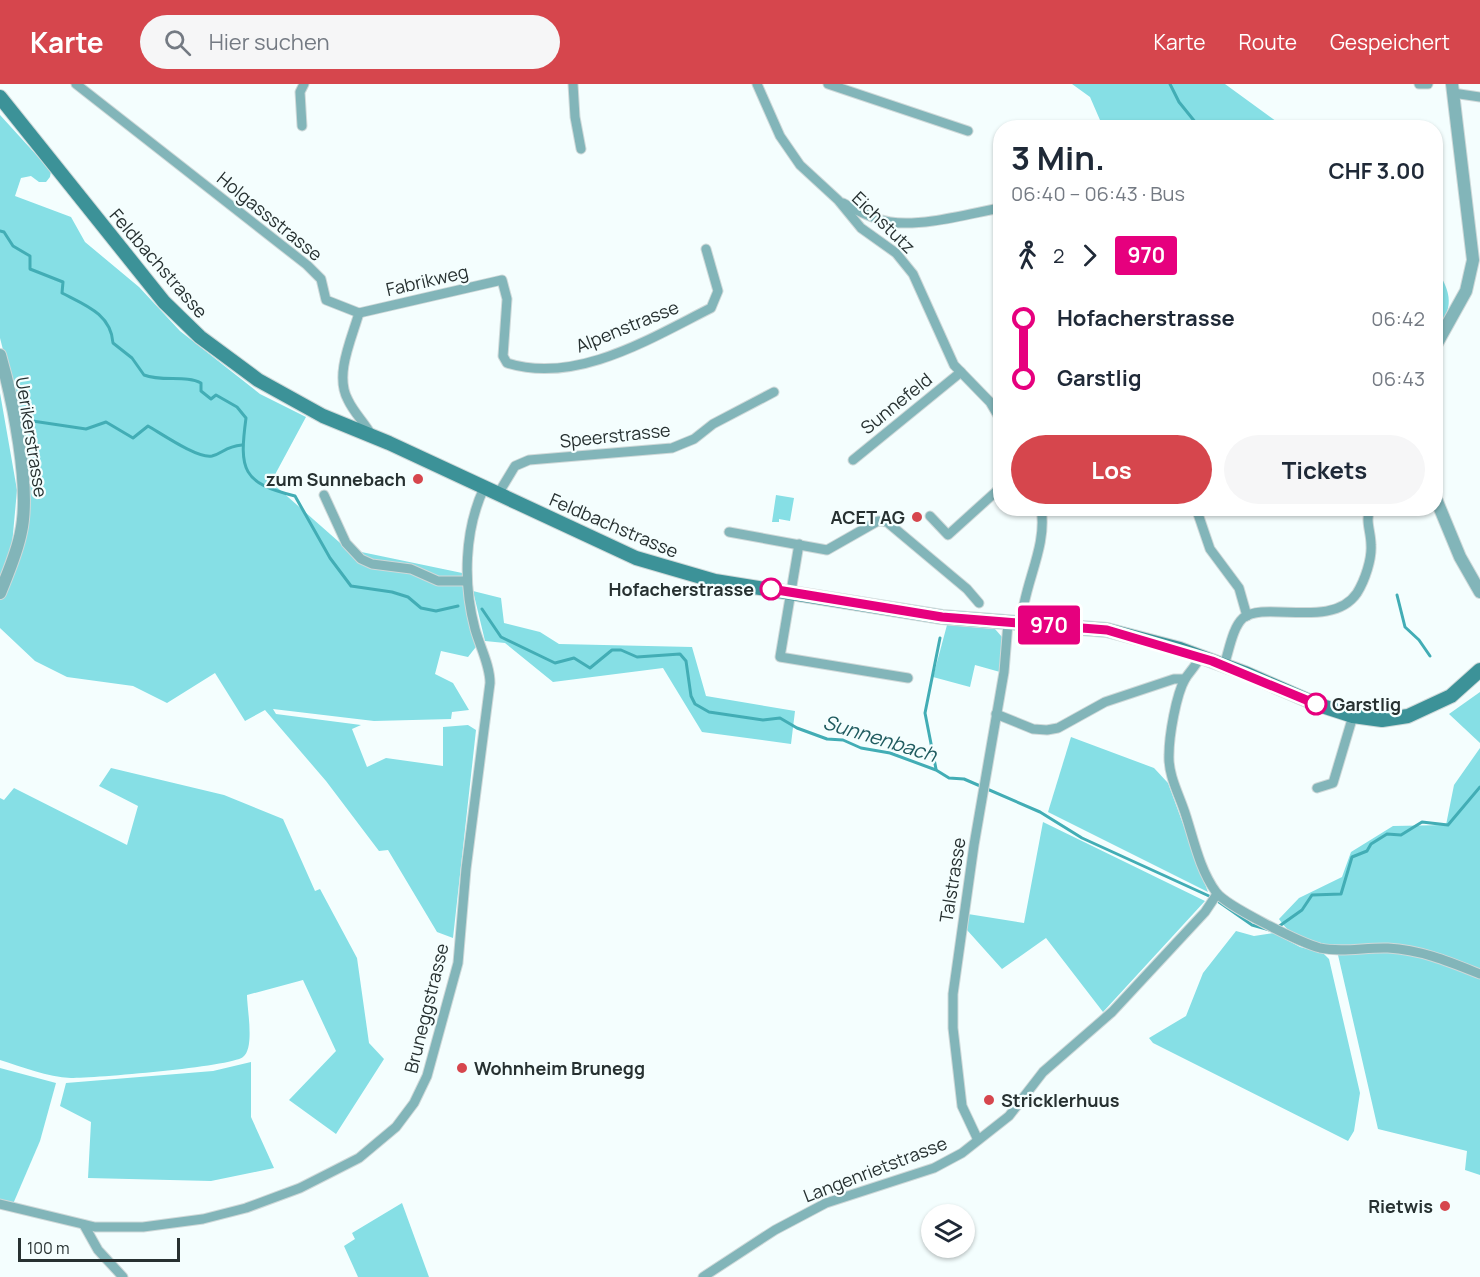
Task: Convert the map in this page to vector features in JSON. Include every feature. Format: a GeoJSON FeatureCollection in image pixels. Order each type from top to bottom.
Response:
{"type":"FeatureCollection","features":[{"type":"Feature","properties":{"kind":"main road","name":"Feldbachstrasse"},"geometry":{"type":"LineString","coordinates":[[0,97],[118,246],[182,321],[269,388],[323,416],[661,567],[716,581],[942,617],[1107,630],[1224,665],[1316,704],[1353,716],[1382,720],[1416,714],[1451,696],[1480,670]]}},
{"type":"Feature","properties":{"kind":"street","name":"Holgassstrasse"},"geometry":{"type":"LineString","coordinates":[[76,84],[307,265],[321,279],[326,300],[359,313]]}},
{"type":"Feature","properties":{"kind":"street"},"geometry":{"type":"LineString","coordinates":[[302,126],[300,92],[304,84]]}},
{"type":"Feature","properties":{"kind":"street"},"geometry":{"type":"LineString","coordinates":[[573,84],[575,117],[581,149]]}},
{"type":"Feature","properties":{"kind":"street","name":"Eichstutz"},"geometry":{"type":"LineString","coordinates":[[757,84],[780,136],[800,165],[838,201],[861,228],[896,253],[913,274],[945,348],[961,372],[993,407]]}},
{"type":"Feature","properties":{"kind":"street"},"geometry":{"type":"LineString","coordinates":[[828,84],[968,131]]}},
{"type":"Feature","properties":{"kind":"street"},"geometry":{"type":"LineString","coordinates":[[1419,84],[1428,84]]}},
{"type":"Feature","properties":{"kind":"street"},"geometry":{"type":"LineString","coordinates":[[1443,333],[1467,291],[1473,260],[1452,88],[1480,97]]}},
{"type":"Feature","properties":{"kind":"street"},"geometry":{"type":"LineString","coordinates":[[838,201],[863,214],[891,222],[918,222],[993,209]]}},
{"type":"Feature","properties":{"kind":"street","name":"Alpenstrasse"},"geometry":{"type":"LineString","coordinates":[[502,280],[507,299],[503,356],[507,363],[525,369],[580,365],[603,358],[711,308],[718,291],[706,249]]}},
{"type":"Feature","properties":{"kind":"street","name":"Fabrikweg"},"geometry":{"type":"LineString","coordinates":[[359,313],[502,280]]}},
{"type":"Feature","properties":{"kind":"street"},"geometry":{"type":"LineString","coordinates":[[359,313],[344,364],[343,383],[348,400],[372,436]]}},
{"type":"Feature","properties":{"kind":"street","name":"Uerikerstrasse"},"geometry":{"type":"LineString","coordinates":[[0,355],[24,479],[24,508],[15,555],[0,592]]}},
{"type":"Feature","properties":{"kind":"street","name":"Sunnefeld"},"geometry":{"type":"LineString","coordinates":[[853,460],[961,372]]}},
{"type":"Feature","properties":{"kind":"street","name":"Speerstrasse"},"geometry":{"type":"LineString","coordinates":[[498,494],[515,466],[529,460],[672,448],[694,439],[712,424],[774,392]]}},
{"type":"Feature","properties":{"kind":"street","name":"Bruneggstrasse"},"geometry":{"type":"LineString","coordinates":[[0,1204],[63,1217],[84,1225],[132,1228],[216,1216],[277,1197],[359,1158],[396,1127],[414,1103],[430,1068],[458,963],[466,869],[490,689],[490,674],[471,612],[467,581],[471,531],[484,488]]}},
{"type":"Feature","properties":{"kind":"street"},"geometry":{"type":"LineString","coordinates":[[930,516],[948,535],[993,494]]}},
{"type":"Feature","properties":{"kind":"street"},"geometry":{"type":"LineString","coordinates":[[324,495],[346,543],[361,559],[372,564],[411,568],[438,581],[467,581]]}},
{"type":"Feature","properties":{"kind":"street"},"geometry":{"type":"LineString","coordinates":[[1014,623],[1042,536],[1041,516]]}},
{"type":"Feature","properties":{"kind":"street"},"geometry":{"type":"LineString","coordinates":[[1199,516],[1210,549],[1239,588],[1246,616]]}},
{"type":"Feature","properties":{"kind":"street"},"geometry":{"type":"LineString","coordinates":[[1224,665],[1238,625],[1246,616],[1262,613],[1311,613],[1334,607],[1352,598],[1359,589],[1369,562],[1372,547],[1367,523],[1369,516]]}},
{"type":"Feature","properties":{"kind":"street"},"geometry":{"type":"LineString","coordinates":[[1443,516],[1460,557],[1480,592]]}},
{"type":"Feature","properties":{"kind":"street"},"geometry":{"type":"LineString","coordinates":[[729,532],[827,550],[878,521],[886,522],[967,589],[979,603]]}},
{"type":"Feature","properties":{"kind":"street"},"geometry":{"type":"LineString","coordinates":[[799,544],[780,657],[908,678]]}},
{"type":"Feature","properties":{"kind":"street","name":"Talstrasse"},"geometry":{"type":"LineString","coordinates":[[978,1140],[962,1109],[953,1007],[956,968],[996,714],[1014,623]]}},
{"type":"Feature","properties":{"kind":"street"},"geometry":{"type":"LineString","coordinates":[[1200,657],[1194,671],[1185,679],[1170,737],[1169,767],[1196,851],[1217,894],[1287,936],[1312,946],[1334,950],[1380,948],[1411,951],[1440,957],[1480,974]]}},
{"type":"Feature","properties":{"kind":"street"},"geometry":{"type":"LineString","coordinates":[[996,714],[1033,729],[1058,728],[1105,702],[1173,679],[1185,679]]}},
{"type":"Feature","properties":{"kind":"street"},"geometry":{"type":"LineString","coordinates":[[1317,788],[1333,783],[1353,716]]}},
{"type":"Feature","properties":{"kind":"street","name":"Langenrietstrasse"},"geometry":{"type":"LineString","coordinates":[[703,1277],[818,1206],[944,1163],[978,1140],[1009,1116],[1043,1072],[1112,1012],[1205,912],[1217,894]]}},
{"type":"Feature","properties":{"kind":"street"},"geometry":{"type":"LineString","coordinates":[[84,1225],[98,1250],[123,1277]]}},
{"type":"Feature","properties":{"kind":"shaded area"},"geometry":{"type":"Polygon","coordinates":[[[1072,84],[1225,84],[1274,120],[1100,120],[1090,97],[1072,84]]]}},
{"type":"Feature","properties":{"kind":"shaded area"},"geometry":{"type":"Polygon","coordinates":[[[0,115],[51,171],[46,182],[39,182],[31,176],[21,178],[15,196],[71,217],[85,242],[139,287],[180,331],[260,394],[306,417],[271,482],[347,549],[467,574],[479,643],[468,657],[441,651],[435,674],[453,683],[469,710],[452,712],[451,719],[374,721],[273,709],[276,714],[361,725],[352,729],[367,767],[386,758],[443,766],[443,727],[468,725],[476,730],[453,938],[437,932],[388,850],[379,851],[326,781],[265,710],[245,721],[215,673],[167,703],[133,686],[67,677],[35,661],[0,628],[0,393],[17,490],[12,545],[30,484],[17,405],[0,338],[0,115]]]}},
{"type":"Feature","properties":{"kind":"shaded area"},"geometry":{"type":"Polygon","coordinates":[[[1443,281],[1449,300],[1443,321],[1443,281]]]}},
{"type":"Feature","properties":{"kind":"shaded area"},"geometry":{"type":"Polygon","coordinates":[[[776,495],[794,498],[790,521],[779,519],[779,522],[772,522],[776,495]]]}},
{"type":"Feature","properties":{"kind":"shaded area"},"geometry":{"type":"Polygon","coordinates":[[[473,591],[501,598],[504,623],[540,632],[559,644],[692,647],[706,696],[795,711],[791,744],[702,732],[663,668],[553,682],[505,643],[485,641],[473,591]]]}},
{"type":"Feature","properties":{"kind":"shaded area"},"geometry":{"type":"Polygon","coordinates":[[[947,625],[995,629],[1002,637],[1000,672],[975,665],[970,687],[933,677],[947,625]]]}},
{"type":"Feature","properties":{"kind":"shaded area"},"geometry":{"type":"Polygon","coordinates":[[[1480,692],[1480,743],[1449,714],[1480,692]]]}},
{"type":"Feature","properties":{"kind":"shaded area"},"geometry":{"type":"Polygon","coordinates":[[[1071,737],[1154,768],[1168,783],[1208,892],[1048,812],[1071,737]]]}},
{"type":"Feature","properties":{"kind":"shaded area"},"geometry":{"type":"Polygon","coordinates":[[[1480,748],[1480,971],[1414,947],[1391,944],[1331,945],[1302,939],[1289,931],[1279,919],[1299,898],[1342,877],[1351,852],[1393,826],[1446,825],[1454,785],[1480,748]]]}},
{"type":"Feature","properties":{"kind":"shaded area"},"geometry":{"type":"Polygon","coordinates":[[[111,768],[224,795],[283,819],[315,891],[320,889],[357,958],[369,1043],[384,1059],[336,1134],[289,1100],[336,1051],[303,980],[247,995],[249,1045],[243,1057],[233,1061],[161,1071],[71,1078],[44,1074],[0,1060],[0,798],[4,800],[14,788],[127,845],[138,806],[99,786],[111,768]]]}},
{"type":"Feature","properties":{"kind":"shaded area"},"geometry":{"type":"Polygon","coordinates":[[[1043,822],[1205,901],[1103,1012],[1046,938],[1002,969],[967,930],[968,914],[1024,923],[1043,822]]]}},
{"type":"Feature","properties":{"kind":"shaded area"},"geometry":{"type":"Polygon","coordinates":[[[1236,931],[1254,936],[1274,933],[1300,947],[1323,953],[1329,959],[1360,1093],[1354,1131],[1348,1141],[1153,1043],[1149,1038],[1186,1016],[1203,973],[1236,931]]]}},
{"type":"Feature","properties":{"kind":"shaded area"},"geometry":{"type":"Polygon","coordinates":[[[1399,951],[1440,961],[1480,977],[1480,1175],[1465,1170],[1467,1151],[1378,1129],[1338,955],[1399,951]]]}},
{"type":"Feature","properties":{"kind":"shaded area"},"geometry":{"type":"Polygon","coordinates":[[[251,1062],[251,1117],[274,1168],[211,1181],[88,1178],[91,1122],[60,1106],[66,1083],[213,1071],[251,1062]]]}},
{"type":"Feature","properties":{"kind":"shaded area"},"geometry":{"type":"Polygon","coordinates":[[[0,1068],[56,1083],[40,1141],[13,1204],[0,1200],[0,1068]]]}},
{"type":"Feature","properties":{"kind":"shaded area"},"geometry":{"type":"Polygon","coordinates":[[[402,1203],[429,1277],[358,1277],[344,1246],[355,1239],[352,1233],[402,1203]]]}},
{"type":"Feature","properties":{"kind":"waterway"},"geometry":{"type":"LineString","coordinates":[[1170,84],[1179,102],[1194,120]]}},
{"type":"Feature","properties":{"kind":"waterway","name":"Sunnenbach"},"geometry":{"type":"LineString","coordinates":[[0,231],[4,232],[13,246],[30,256],[30,269],[63,282],[62,293],[88,306],[102,318],[111,333],[113,343],[132,358],[144,375],[201,383],[201,391],[211,399],[216,395],[237,407],[246,418],[243,450],[248,472],[264,486],[295,496],[330,558],[351,586],[392,592],[408,597],[421,608],[436,611],[458,606]]}},
{"type":"Feature","properties":{"kind":"waterway"},"geometry":{"type":"LineString","coordinates":[[19,419],[86,429],[106,422],[133,438],[148,426],[189,450],[206,456],[242,445]]}},
{"type":"Feature","properties":{"kind":"waterway"},"geometry":{"type":"LineString","coordinates":[[1397,595],[1405,627],[1419,640],[1430,656]]}},
{"type":"Feature","properties":{"kind":"waterway","name":"Sunnenbach"},"geometry":{"type":"LineString","coordinates":[[482,609],[501,637],[555,663],[574,658],[590,668],[612,650],[621,650],[637,657],[680,654],[686,661],[691,696],[695,704],[709,712],[763,720],[780,718],[797,728],[827,739],[843,740],[861,748],[890,753],[936,770],[949,778],[964,779],[1040,812],[1082,838],[1209,896]]}},
{"type":"Feature","properties":{"kind":"waterway"},"geometry":{"type":"LineString","coordinates":[[936,769],[925,713],[940,638]]}},
{"type":"Feature","properties":{"kind":"waterway","name":"Sunnenbach"},"geometry":{"type":"LineString","coordinates":[[1278,927],[1302,910],[1312,895],[1341,894],[1352,857],[1367,851],[1371,844],[1387,834],[1401,835],[1422,822],[1448,825],[1480,787]]}},
{"type":"Feature","properties":{"kind":"waterway","name":"Sunnenbach"},"geometry":{"type":"LineString","coordinates":[[1219,902],[1252,925],[1273,931]]}},
{"type":"Feature","properties":{"kind":"bus line","name":"970"},"geometry":{"type":"LineString","coordinates":[[771,589],[942,617],[1107,630],[1144,638],[1212,661],[1316,704]]}},
{"type":"Feature","properties":{"kind":"place","name":"zum Sunnebach"},"geometry":{"type":"Point","coordinates":[418,479]}},
{"type":"Feature","properties":{"kind":"place","name":"ACET AG"},"geometry":{"type":"Point","coordinates":[917,517]}},
{"type":"Feature","properties":{"kind":"place","name":"Hofacherstrasse"},"geometry":{"type":"Point","coordinates":[771,589]}},
{"type":"Feature","properties":{"kind":"place","name":"Garstlig"},"geometry":{"type":"Point","coordinates":[1316,704]}},
{"type":"Feature","properties":{"kind":"place","name":"Wohnheim Brunegg"},"geometry":{"type":"Point","coordinates":[462,1068]}},
{"type":"Feature","properties":{"kind":"place","name":"Stricklerhuus"},"geometry":{"type":"Point","coordinates":[989,1100]}},
{"type":"Feature","properties":{"kind":"place","name":"Rietwis"},"geometry":{"type":"Point","coordinates":[1445,1206]}}]}
